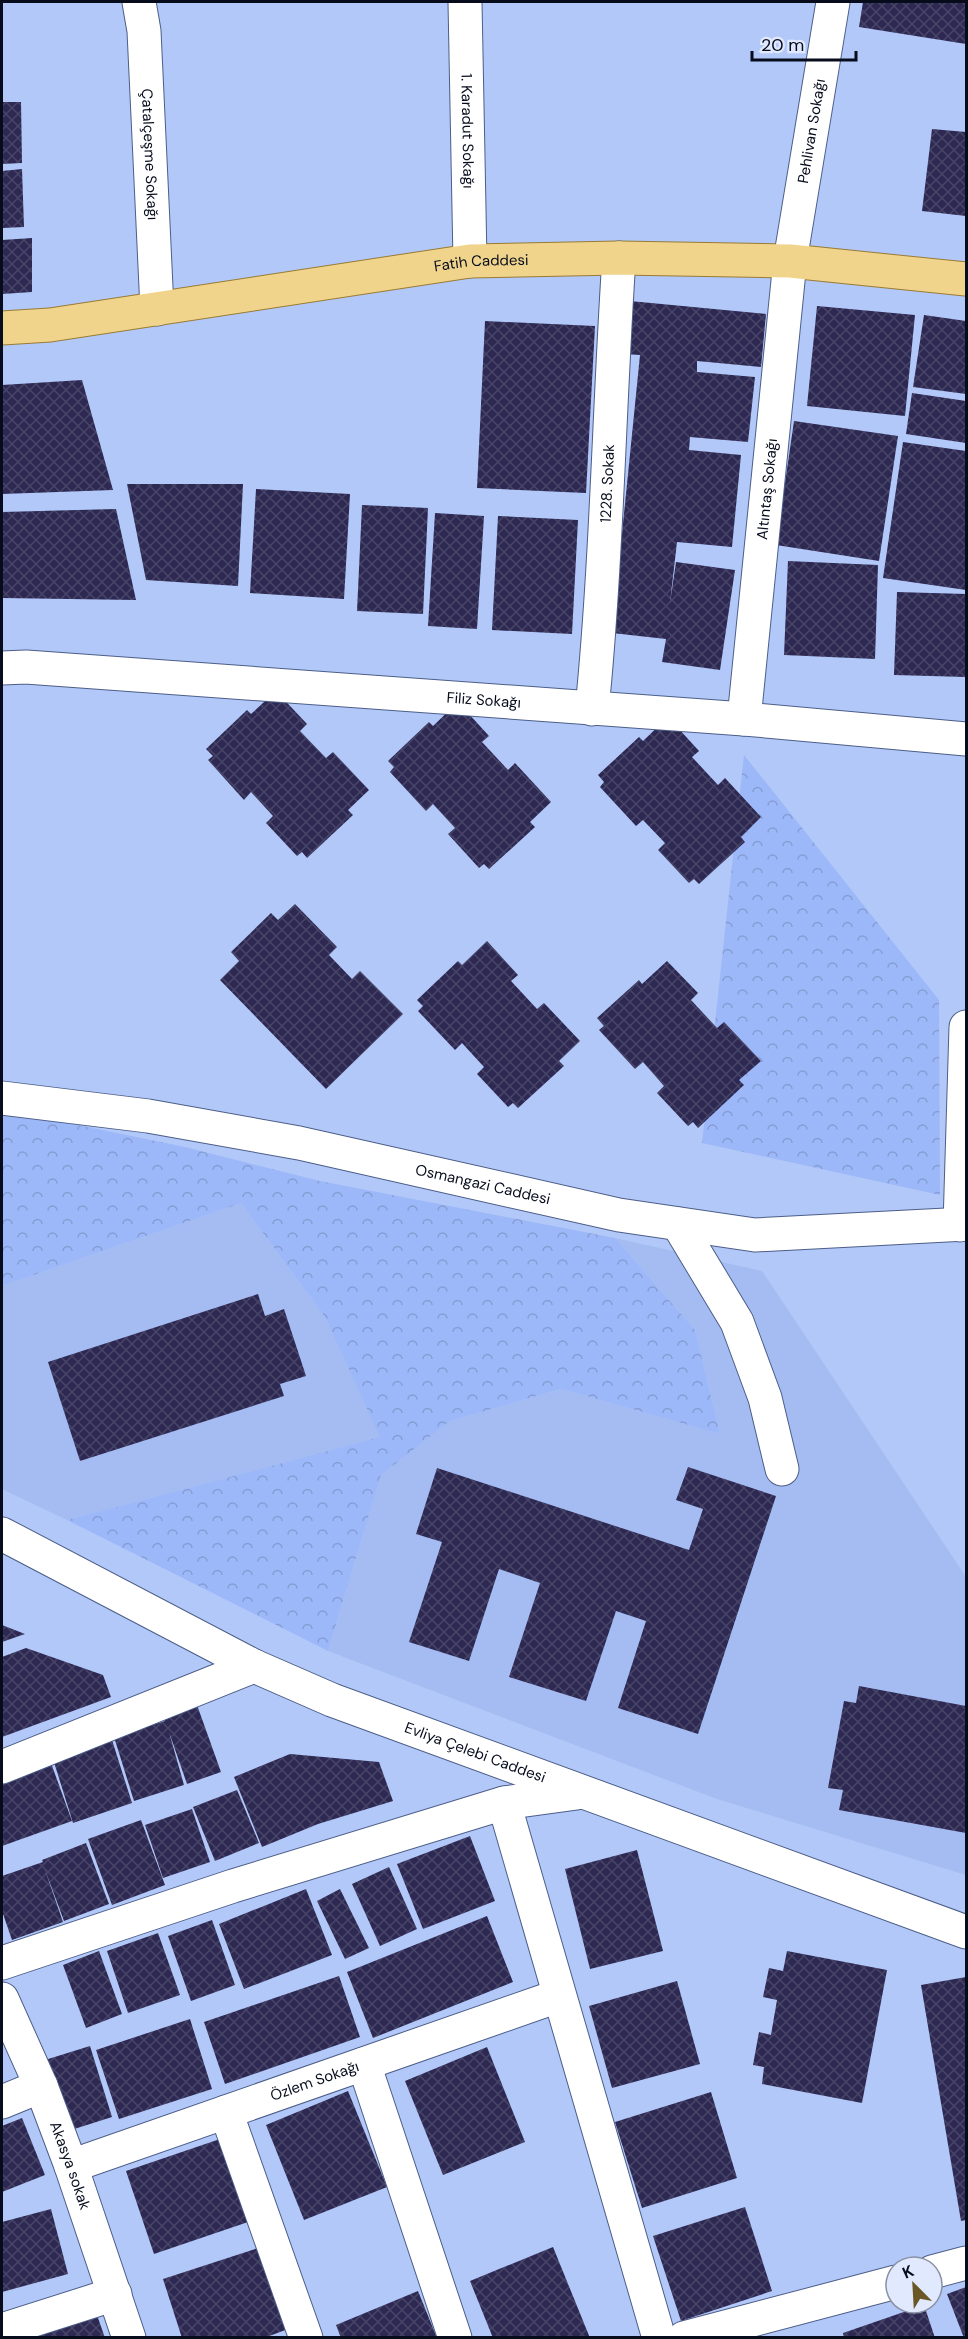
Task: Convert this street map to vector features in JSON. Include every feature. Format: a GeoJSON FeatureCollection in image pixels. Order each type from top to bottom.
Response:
{"type":"FeatureCollection","features":[{"type":"Feature","properties":{"kind":"main road","name":"Fatih Caddesi"},"geometry":{"type":"LineString","coordinates":[[2,328],[50,325],[470,261],[619,258],[790,261],[966,279]]}},
{"type":"Feature","properties":{"kind":"street","name":"Çatalçeşme Sokağı"},"geometry":{"type":"LineString","coordinates":[[139,2],[144,31],[157,309]]}},
{"type":"Feature","properties":{"kind":"street","name":"1. Karadut Sokağı"},"geometry":{"type":"LineString","coordinates":[[465,2],[470,261]]}},
{"type":"Feature","properties":{"kind":"street","name":"Pehlivan Sokağı"},"geometry":{"type":"LineString","coordinates":[[790,261],[833,2]]}},
{"type":"Feature","properties":{"kind":"street","name":"1228. Sokak"},"geometry":{"type":"LineString","coordinates":[[592,709],[604,544],[609,401],[619,258]]}},
{"type":"Feature","properties":{"kind":"street","name":"Altıntaş Sokağı"},"geometry":{"type":"LineString","coordinates":[[744,719],[790,261]]}},
{"type":"Feature","properties":{"kind":"street","name":"Filiz Sokağı"},"geometry":{"type":"LineString","coordinates":[[2,668],[26,667],[744,719],[966,739]]}},
{"type":"Feature","properties":{"kind":"street"},"geometry":{"type":"LineString","coordinates":[[963,1225],[966,1027]]}},
{"type":"Feature","properties":{"kind":"street","name":"Osmangazi Caddesi"},"geometry":{"type":"LineString","coordinates":[[2,1098],[148,1116],[299,1143],[619,1215],[755,1235],[963,1225]]}},
{"type":"Feature","properties":{"kind":"street"},"geometry":{"type":"LineString","coordinates":[[678,1224],[737,1322],[765,1398],[782,1469]]}},
{"type":"Feature","properties":{"kind":"street","name":"Evliya Çelebi Caddesi"},"geometry":{"type":"LineString","coordinates":[[2,1534],[254,1666],[332,1700],[966,1932]]}},
{"type":"Feature","properties":{"kind":"street"},"geometry":{"type":"LineString","coordinates":[[2,1767],[254,1666]]}},
{"type":"Feature","properties":{"kind":"street"},"geometry":{"type":"LineString","coordinates":[[2,1963],[233,1886],[504,1803],[582,1793]]}},
{"type":"Feature","properties":{"kind":"street"},"geometry":{"type":"LineString","coordinates":[[504,1803],[558,1996],[587,2085],[659,2337]]}},
{"type":"Feature","properties":{"kind":"street","name":"Özlem Sokağı"},"geometry":{"type":"LineString","coordinates":[[71,2166],[558,1996]]}},
{"type":"Feature","properties":{"kind":"street","name":"Akasya sokak"},"geometry":{"type":"LineString","coordinates":[[2,1998],[41,2086],[71,2166],[129,2337]]}},
{"type":"Feature","properties":{"kind":"street"},"geometry":{"type":"LineString","coordinates":[[364,2064],[454,2337]]}},
{"type":"Feature","properties":{"kind":"street"},"geometry":{"type":"LineString","coordinates":[[2,2102],[41,2086]]}},
{"type":"Feature","properties":{"kind":"street"},"geometry":{"type":"LineString","coordinates":[[226,2112],[306,2337]]}},
{"type":"Feature","properties":{"kind":"street"},"geometry":{"type":"LineString","coordinates":[[944,2269],[966,2263]]}},
{"type":"Feature","properties":{"kind":"street"},"geometry":{"type":"LineString","coordinates":[[684,2337],[884,2285]]}},
{"type":"Feature","properties":{"kind":"street"},"geometry":{"type":"LineString","coordinates":[[2,2330],[115,2294]]}},
{"type":"Feature","properties":{"kind":"shaded area"},"geometry":{"type":"Polygon","coordinates":[[[241,1203],[325,1317],[381,1437],[67,1520],[2,1489],[2,1286],[241,1203]]]}},
{"type":"Feature","properties":{"kind":"shaded area"},"geometry":{"type":"Polygon","coordinates":[[[615,1238],[762,1271],[966,1577],[966,1875],[717,1799],[328,1651],[381,1475],[450,1421],[561,1389],[720,1434],[695,1330],[615,1238]]]}},
{"type":"Feature","properties":{"kind":"green space"},"geometry":{"type":"Polygon","coordinates":[[[744,755],[939,1000],[940,1195],[702,1143],[744,755]]]}},
{"type":"Feature","properties":{"kind":"green space"},"geometry":{"type":"Polygon","coordinates":[[[2,1112],[20,1113],[185,1147],[320,1181],[615,1238],[695,1330],[720,1434],[561,1389],[450,1421],[381,1475],[328,1651],[67,1520],[380,1437],[325,1317],[241,1203],[2,1286],[2,1112]]]}},
{"type":"Feature","properties":{"kind":"building"},"geometry":{"type":"Polygon","coordinates":[[[863,2],[966,2],[966,44],[859,27],[863,2]]]}},
{"type":"Feature","properties":{"kind":"building"},"geometry":{"type":"Polygon","coordinates":[[[2,102],[21,102],[22,163],[2,164],[2,102]]]}},
{"type":"Feature","properties":{"kind":"building"},"geometry":{"type":"Polygon","coordinates":[[[932,129],[966,132],[966,216],[922,211],[932,129]]]}},
{"type":"Feature","properties":{"kind":"building"},"geometry":{"type":"Polygon","coordinates":[[[22,169],[24,227],[2,228],[2,171],[22,169]]]}},
{"type":"Feature","properties":{"kind":"building"},"geometry":{"type":"Polygon","coordinates":[[[32,238],[32,292],[2,294],[2,240],[32,238]]]}},
{"type":"Feature","properties":{"kind":"building"},"geometry":{"type":"Polygon","coordinates":[[[630,301],[766,314],[761,367],[697,361],[697,372],[755,377],[748,442],[690,437],[689,450],[741,455],[732,547],[677,542],[670,603],[676,562],[735,570],[720,670],[662,662],[666,639],[612,633],[640,355],[625,354],[630,301]]]}},
{"type":"Feature","properties":{"kind":"building"},"geometry":{"type":"Polygon","coordinates":[[[817,306],[915,315],[905,416],[807,406],[817,306]]]}},
{"type":"Feature","properties":{"kind":"building"},"geometry":{"type":"Polygon","coordinates":[[[924,315],[966,321],[966,394],[913,387],[924,315]]]}},
{"type":"Feature","properties":{"kind":"building"},"geometry":{"type":"Polygon","coordinates":[[[485,321],[595,326],[586,493],[477,488],[485,321]]]}},
{"type":"Feature","properties":{"kind":"building"},"geometry":{"type":"Polygon","coordinates":[[[82,380],[113,490],[2,494],[2,385],[82,380]]]}},
{"type":"Feature","properties":{"kind":"building"},"geometry":{"type":"Polygon","coordinates":[[[912,393],[966,401],[966,443],[906,434],[912,393]]]}},
{"type":"Feature","properties":{"kind":"building"},"geometry":{"type":"Polygon","coordinates":[[[794,421],[898,436],[879,561],[776,545],[794,421]]]}},
{"type":"Feature","properties":{"kind":"building"},"geometry":{"type":"Polygon","coordinates":[[[903,442],[966,451],[966,590],[883,578],[903,442]]]}},
{"type":"Feature","properties":{"kind":"building"},"geometry":{"type":"Polygon","coordinates":[[[127,484],[243,484],[238,586],[146,580],[127,484]]]}},
{"type":"Feature","properties":{"kind":"building"},"geometry":{"type":"Polygon","coordinates":[[[256,489],[350,494],[344,599],[250,593],[256,489]]]}},
{"type":"Feature","properties":{"kind":"building"},"geometry":{"type":"Polygon","coordinates":[[[362,505],[428,508],[423,614],[357,611],[362,505]]]}},
{"type":"Feature","properties":{"kind":"building"},"geometry":{"type":"Polygon","coordinates":[[[116,509],[136,600],[2,598],[2,512],[116,509]]]}},
{"type":"Feature","properties":{"kind":"building"},"geometry":{"type":"Polygon","coordinates":[[[435,513],[484,516],[477,629],[428,626],[435,513]]]}},
{"type":"Feature","properties":{"kind":"building"},"geometry":{"type":"Polygon","coordinates":[[[498,516],[578,520],[572,634],[492,630],[498,516]]]}},
{"type":"Feature","properties":{"kind":"building"},"geometry":{"type":"Polygon","coordinates":[[[788,561],[878,565],[875,659],[784,655],[788,561]]]}},
{"type":"Feature","properties":{"kind":"building"},"geometry":{"type":"Polygon","coordinates":[[[897,592],[966,594],[966,677],[894,675],[897,592]]]}},
{"type":"Feature","properties":{"kind":"building"},"geometry":{"type":"Polygon","coordinates":[[[276,691],[307,724],[300,731],[326,758],[333,752],[369,790],[348,810],[353,815],[307,858],[302,852],[297,856],[266,823],[273,816],[251,792],[244,800],[208,760],[213,756],[206,749],[247,710],[251,714],[276,691]]]}},
{"type":"Feature","properties":{"kind":"building"},"geometry":{"type":"Polygon","coordinates":[[[458,702],[489,736],[482,742],[508,770],[515,763],[551,802],[530,822],[535,827],[489,869],[484,864],[479,868],[448,834],[455,828],[433,804],[426,811],[390,772],[394,767],[388,761],[429,722],[433,726],[458,702]]]}},
{"type":"Feature","properties":{"kind":"building"},"geometry":{"type":"Polygon","coordinates":[[[668,717],[699,751],[692,757],[718,785],[725,778],[761,817],[741,837],[745,842],[699,884],[694,879],[689,883],[658,850],[665,843],[643,820],[636,826],[600,787],[604,782],[598,775],[639,737],[643,741],[668,717]]]}},
{"type":"Feature","properties":{"kind":"building"},"geometry":{"type":"Polygon","coordinates":[[[295,904],[337,947],[329,955],[352,979],[360,971],[403,1014],[326,1089],[220,980],[239,961],[231,952],[271,913],[278,920],[295,904]]]}},
{"type":"Feature","properties":{"kind":"building"},"geometry":{"type":"Polygon","coordinates":[[[487,941],[518,975],[511,981],[537,1009],[544,1003],[580,1041],[559,1061],[564,1066],[518,1108],[513,1103],[508,1107],[477,1074],[484,1067],[462,1043],[455,1050],[418,1011],[423,1006],[417,1000],[458,961],[462,965],[487,941]]]}},
{"type":"Feature","properties":{"kind":"building"},"geometry":{"type":"Polygon","coordinates":[[[667,961],[698,993],[691,1000],[717,1028],[724,1022],[761,1061],[739,1080],[744,1085],[698,1128],[693,1122],[688,1126],[657,1093],[664,1086],[643,1062],[635,1069],[599,1030],[604,1026],[597,1018],[639,980],[642,984],[667,961]]]}},
{"type":"Feature","properties":{"kind":"building"},"geometry":{"type":"Polygon","coordinates":[[[258,1294],[265,1316],[284,1309],[306,1376],[280,1384],[284,1396],[80,1461],[48,1362],[258,1294]]]}},
{"type":"Feature","properties":{"kind":"building"},"geometry":{"type":"Polygon","coordinates":[[[688,1467],[776,1496],[698,1734],[618,1708],[646,1621],[616,1611],[586,1701],[509,1677],[540,1583],[499,1569],[469,1661],[409,1642],[442,1542],[416,1534],[437,1468],[689,1550],[703,1509],[676,1500],[688,1467]]]}},
{"type":"Feature","properties":{"kind":"building"},"geometry":{"type":"Polygon","coordinates":[[[2,1625],[25,1634],[2,1642],[2,1625]]]}},
{"type":"Feature","properties":{"kind":"building"},"geometry":{"type":"Polygon","coordinates":[[[26,1648],[103,1675],[111,1697],[2,1737],[2,1657],[26,1648]]]}},
{"type":"Feature","properties":{"kind":"building"},"geometry":{"type":"Polygon","coordinates":[[[859,1686],[966,1706],[966,1833],[839,1810],[843,1790],[828,1788],[844,1701],[856,1703],[859,1686]]]}},
{"type":"Feature","properties":{"kind":"building"},"geometry":{"type":"Polygon","coordinates":[[[197,1705],[221,1772],[187,1784],[169,1732],[184,1785],[134,1801],[114,1737],[165,1721],[163,1717],[197,1705]]]}},
{"type":"Feature","properties":{"kind":"building"},"geometry":{"type":"Polygon","coordinates":[[[112,1740],[132,1803],[73,1823],[53,1759],[112,1740]]]}},
{"type":"Feature","properties":{"kind":"building"},"geometry":{"type":"Polygon","coordinates":[[[290,1754],[379,1762],[393,1801],[318,1824],[262,1847],[234,1777],[290,1754]]]}},
{"type":"Feature","properties":{"kind":"building"},"geometry":{"type":"Polygon","coordinates":[[[51,1763],[72,1821],[2,1846],[2,1780],[51,1763]]]}},
{"type":"Feature","properties":{"kind":"building"},"geometry":{"type":"Polygon","coordinates":[[[237,1790],[259,1843],[215,1861],[193,1807],[237,1790]]]}},
{"type":"Feature","properties":{"kind":"building"},"geometry":{"type":"Polygon","coordinates":[[[192,1809],[210,1862],[163,1878],[145,1825],[192,1809]]]}},
{"type":"Feature","properties":{"kind":"building"},"geometry":{"type":"Polygon","coordinates":[[[141,1820],[165,1885],[112,1905],[88,1839],[141,1820]]]}},
{"type":"Feature","properties":{"kind":"building"},"geometry":{"type":"Polygon","coordinates":[[[470,1836],[495,1901],[423,1929],[397,1864],[470,1836]]]}},
{"type":"Feature","properties":{"kind":"building"},"geometry":{"type":"Polygon","coordinates":[[[86,1843],[109,1904],[64,1921],[44,1867],[63,1922],[12,1940],[2,1911],[2,1876],[43,1862],[42,1860],[86,1843]]]}},
{"type":"Feature","properties":{"kind":"building"},"geometry":{"type":"Polygon","coordinates":[[[637,1850],[663,1951],[590,1969],[565,1869],[637,1850]]]}},
{"type":"Feature","properties":{"kind":"building"},"geometry":{"type":"Polygon","coordinates":[[[389,1867],[417,1929],[380,1946],[352,1884],[389,1867]]]}},
{"type":"Feature","properties":{"kind":"building"},"geometry":{"type":"Polygon","coordinates":[[[306,1889],[332,1955],[244,1989],[219,1924],[306,1889]]]}},
{"type":"Feature","properties":{"kind":"building"},"geometry":{"type":"Polygon","coordinates":[[[340,1889],[369,1948],[345,1959],[317,1901],[340,1889]]]}},
{"type":"Feature","properties":{"kind":"building"},"geometry":{"type":"Polygon","coordinates":[[[487,1916],[513,1982],[373,2038],[347,1972],[487,1916]]]}},
{"type":"Feature","properties":{"kind":"building"},"geometry":{"type":"Polygon","coordinates":[[[212,1920],[235,1985],[191,2001],[168,1936],[212,1920]]]}},
{"type":"Feature","properties":{"kind":"building"},"geometry":{"type":"Polygon","coordinates":[[[158,1933],[180,1995],[128,2013],[107,1951],[158,1933]]]}},
{"type":"Feature","properties":{"kind":"building"},"geometry":{"type":"Polygon","coordinates":[[[99,1951],[122,2014],[86,2028],[63,1965],[99,1951]]]}},
{"type":"Feature","properties":{"kind":"building"},"geometry":{"type":"Polygon","coordinates":[[[787,1951],[887,1970],[862,2103],[762,2084],[764,2067],[753,2065],[759,2032],[771,2035],[777,2000],[763,1997],[769,1968],[783,1971],[787,1951]]]}},
{"type":"Feature","properties":{"kind":"building"},"geometry":{"type":"Polygon","coordinates":[[[339,1976],[360,2037],[225,2084],[204,2022],[339,1976]]]}},
{"type":"Feature","properties":{"kind":"building"},"geometry":{"type":"Polygon","coordinates":[[[966,1977],[966,2220],[961,2221],[921,1985],[966,1977]]]}},
{"type":"Feature","properties":{"kind":"building"},"geometry":{"type":"Polygon","coordinates":[[[677,1981],[700,2064],[612,2088],[589,2006],[677,1981]]]}},
{"type":"Feature","properties":{"kind":"building"},"geometry":{"type":"Polygon","coordinates":[[[190,2019],[212,2089],[119,2119],[96,2050],[190,2019]]]}},
{"type":"Feature","properties":{"kind":"building"},"geometry":{"type":"Polygon","coordinates":[[[90,2046],[112,2117],[68,2131],[45,2060],[90,2046]]]}},
{"type":"Feature","properties":{"kind":"building"},"geometry":{"type":"Polygon","coordinates":[[[487,2047],[525,2142],[443,2175],[405,2081],[487,2047]]]}},
{"type":"Feature","properties":{"kind":"building"},"geometry":{"type":"Polygon","coordinates":[[[348,2091],[387,2187],[304,2220],[266,2125],[348,2091]]]}},
{"type":"Feature","properties":{"kind":"building"},"geometry":{"type":"Polygon","coordinates":[[[711,2092],[737,2178],[642,2208],[615,2122],[711,2092]]]}},
{"type":"Feature","properties":{"kind":"building"},"geometry":{"type":"Polygon","coordinates":[[[22,2118],[45,2175],[2,2192],[2,2126],[22,2118]]]}},
{"type":"Feature","properties":{"kind":"building"},"geometry":{"type":"Polygon","coordinates":[[[223,2138],[251,2221],[154,2254],[126,2171],[223,2138]]]}},
{"type":"Feature","properties":{"kind":"building"},"geometry":{"type":"Polygon","coordinates":[[[745,2207],[772,2291],[681,2321],[653,2236],[745,2207]]]}},
{"type":"Feature","properties":{"kind":"building"},"geometry":{"type":"Polygon","coordinates":[[[51,2209],[68,2274],[2,2292],[2,2222],[51,2209]]]}},
{"type":"Feature","properties":{"kind":"building"},"geometry":{"type":"Polygon","coordinates":[[[261,2247],[288,2329],[264,2338],[182,2338],[163,2279],[261,2247]]]}},
{"type":"Feature","properties":{"kind":"building"},"geometry":{"type":"Polygon","coordinates":[[[553,2247],[590,2338],[493,2338],[470,2281],[553,2247]]]}},
{"type":"Feature","properties":{"kind":"building"},"geometry":{"type":"Polygon","coordinates":[[[966,2287],[966,2338],[964,2338],[947,2294],[966,2287]]]}},
{"type":"Feature","properties":{"kind":"building"},"geometry":{"type":"Polygon","coordinates":[[[418,2291],[437,2338],[341,2338],[336,2325],[418,2291]]]}},
{"type":"Feature","properties":{"kind":"building"},"geometry":{"type":"Polygon","coordinates":[[[97,2315],[105,2338],[35,2338],[35,2337],[97,2315]]]}},
{"type":"Feature","properties":{"kind":"building"},"geometry":{"type":"Polygon","coordinates":[[[895,2315],[927,2315],[935,2338],[844,2338],[843,2333],[895,2315]]]}}]}
